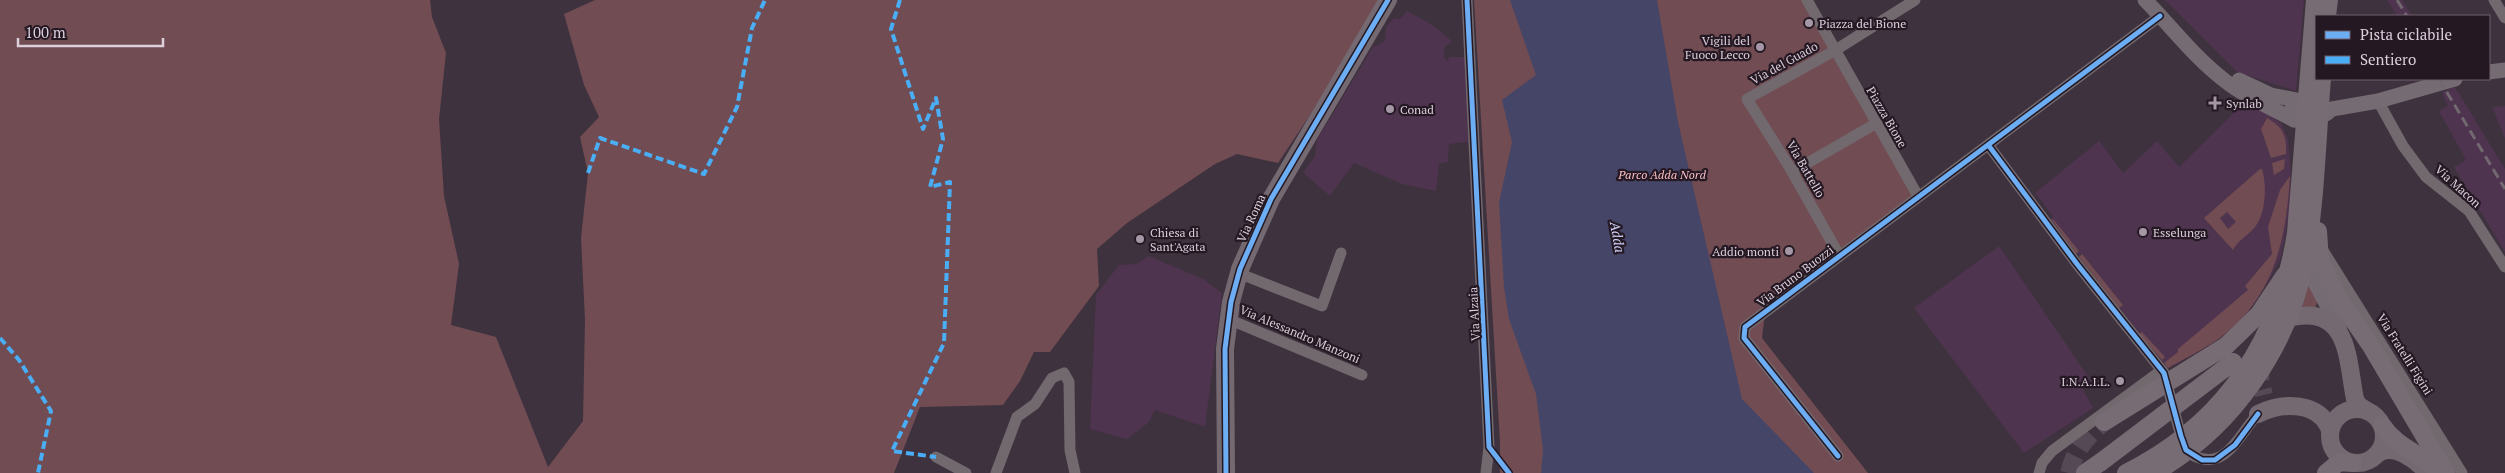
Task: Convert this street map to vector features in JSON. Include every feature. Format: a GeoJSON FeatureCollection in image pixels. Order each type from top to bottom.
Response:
{"type":"FeatureCollection","features":[{"type":"Feature","properties":{"kind":"highway"},"geometry":{"type":"LineString","coordinates":[[2126,473],[2173,445],[2208,415],[2237,382],[2253,359],[2271,325],[2280,302],[2290,266],[2316,80]]}},
{"type":"Feature","properties":{"kind":"highway"},"geometry":{"type":"LineString","coordinates":[[2154,473],[2193,447],[2238,403],[2269,358],[2282,331],[2300,280],[2310,224],[2322,80]]}},
{"type":"Feature","properties":{"kind":"highway"},"geometry":{"type":"LineString","coordinates":[[2314,170],[2318,250],[2324,271],[2446,473]]}},
{"type":"Feature","properties":{"kind":"highway"},"geometry":{"type":"LineString","coordinates":[[2104,422],[2232,341],[2259,314],[2290,266]]}},
{"type":"Feature","properties":{"kind":"highway"},"geometry":{"type":"LineString","coordinates":[[2085,473],[2233,362]]}},
{"type":"Feature","properties":{"kind":"highway"},"geometry":{"type":"LineString","coordinates":[[2382,425],[2391,438],[2421,457],[2441,473]]}},
{"type":"Feature","properties":{"kind":"highway"},"geometry":{"type":"LineString","coordinates":[[2326,473],[2339,462],[2359,470]]}},
{"type":"Feature","properties":{"kind":"main road","name":"Via Roma"},"geometry":{"type":"LineString","coordinates":[[1226,473],[1224,373],[1228,319],[1238,273],[1273,194],[1388,0]]}},
{"type":"Feature","properties":{"kind":"main road"},"geometry":{"type":"LineString","coordinates":[[2145,0],[2192,49],[2225,81],[2265,106],[2294,120],[2292,109],[2297,100],[2271,95],[2252,87],[2192,49]]}},
{"type":"Feature","properties":{"kind":"main road"},"geometry":{"type":"LineString","coordinates":[[2490,72],[2505,70]]}},
{"type":"Feature","properties":{"kind":"main road"},"geometry":{"type":"LineString","coordinates":[[2324,114],[2332,109],[2378,101],[2452,80]]}},
{"type":"Feature","properties":{"kind":"main road"},"geometry":{"type":"LineString","coordinates":[[2309,271],[2342,336],[2355,399],[2358,405],[2369,412],[2382,425],[2384,440],[2375,456]]}},
{"type":"Feature","properties":{"kind":"main road"},"geometry":{"type":"LineString","coordinates":[[2294,317],[2312,315],[2323,318],[2331,322],[2342,336]]}},
{"type":"Feature","properties":{"kind":"main road"},"geometry":{"type":"LineString","coordinates":[[2257,415],[2263,406],[2264,395],[2269,402],[2280,407]]}},
{"type":"Feature","properties":{"kind":"main road"},"geometry":{"type":"LineString","coordinates":[[2257,415],[2280,407],[2311,408],[2322,414],[2330,430],[2330,441],[2334,451],[2342,459],[2359,470],[2364,462],[2386,450],[2400,452],[2428,473]]}},
{"type":"Feature","properties":{"kind":"main road"},"geometry":{"type":"LineString","coordinates":[[2330,430],[2335,420],[2343,412],[2353,409],[2369,412]]}},
{"type":"Feature","properties":{"kind":"street","name":"Via Alzaia"},"geometry":{"type":"LineString","coordinates":[[1467,0],[1490,447],[1486,473]]}},
{"type":"Feature","properties":{"kind":"street","name":"Piazza Bione"},"geometry":{"type":"LineString","coordinates":[[1806,0],[1875,124],[1918,196]]}},
{"type":"Feature","properties":{"kind":"street","name":"Via del Guado"},"geometry":{"type":"LineString","coordinates":[[1747,99],[1834,51],[1915,0]]}},
{"type":"Feature","properties":{"kind":"street"},"geometry":{"type":"LineString","coordinates":[[2494,0],[2505,18]]}},
{"type":"Feature","properties":{"kind":"street","name":"Via Bruno Buozzi"},"geometry":{"type":"LineString","coordinates":[[1838,456],[1744,338],[1746,326],[2160,16]]}},
{"type":"Feature","properties":{"kind":"street","name":"Via Battello"},"geometry":{"type":"LineString","coordinates":[[1747,99],[1792,172],[1839,255]]}},
{"type":"Feature","properties":{"kind":"street","name":"Via Macon"},"geometry":{"type":"LineString","coordinates":[[2378,101],[2403,146],[2426,177],[2469,211],[2505,267]]}},
{"type":"Feature","properties":{"kind":"street"},"geometry":{"type":"LineString","coordinates":[[1792,172],[1875,124]]}},
{"type":"Feature","properties":{"kind":"street"},"geometry":{"type":"LineString","coordinates":[[1988,146],[2077,264],[2162,370],[2179,429]]}},
{"type":"Feature","properties":{"kind":"street","name":"Via Fratelli Figini"},"geometry":{"type":"LineString","coordinates":[[2323,252],[2462,473]]}},
{"type":"Feature","properties":{"kind":"street"},"geometry":{"type":"LineString","coordinates":[[1238,273],[1322,306],[1341,253]]}},
{"type":"Feature","properties":{"kind":"street","name":"Via Alessandro Manzoni"},"geometry":{"type":"LineString","coordinates":[[1228,319],[1362,375]]}},
{"type":"Feature","properties":{"kind":"street"},"geometry":{"type":"LineString","coordinates":[[2039,473],[2042,464],[2052,451],[2162,370]]}},
{"type":"Feature","properties":{"kind":"street"},"geometry":{"type":"LineString","coordinates":[[996,473],[1017,417],[1035,404],[1052,378],[1064,373],[1069,382],[1070,450],[1075,473]]}},
{"type":"Feature","properties":{"kind":"street"},"geometry":{"type":"LineString","coordinates":[[2194,456],[2202,460],[2215,460],[2224,455],[2235,445],[2257,415]]}},
{"type":"Feature","properties":{"kind":"street"},"geometry":{"type":"LineString","coordinates":[[936,457],[966,473]]}},
{"type":"Feature","properties":{"kind":"shaded area"},"geometry":{"type":"Polygon","coordinates":[[[2165,0],[2304,0],[2296,91],[2237,72],[2165,0]]]}},
{"type":"Feature","properties":{"kind":"shaded area"},"geometry":{"type":"Polygon","coordinates":[[[2387,0],[2402,0],[2411,15],[2396,15],[2387,0]]]}},
{"type":"Feature","properties":{"kind":"shaded area"},"geometry":{"type":"Polygon","coordinates":[[[1407,11],[1431,24],[1452,41],[1444,48],[1444,58],[1448,61],[1449,57],[1466,57],[1474,141],[1449,144],[1448,162],[1439,164],[1436,191],[1402,184],[1354,163],[1330,196],[1303,173],[1315,156],[1317,140],[1373,47],[1385,41],[1386,27],[1394,18],[1400,19],[1407,11]]]}},
{"type":"Feature","properties":{"kind":"shaded area"},"geometry":{"type":"Polygon","coordinates":[[[2455,87],[2505,169],[2505,252],[2454,167],[2466,160],[2439,111],[2448,106],[2442,92],[2455,87]]]}},
{"type":"Feature","properties":{"kind":"shaded area","name":"Esselunga"},"geometry":{"type":"Polygon","coordinates":[[[2247,100],[2281,123],[2288,139],[2291,175],[2289,215],[2281,257],[2269,281],[2246,316],[2218,340],[2168,369],[2050,219],[2053,216],[2035,193],[2099,141],[2123,173],[2157,141],[2179,167],[2247,100]]]}},
{"type":"Feature","properties":{"kind":"shaded area"},"geometry":{"type":"Polygon","coordinates":[[[2505,106],[2505,139],[2492,107],[2505,106]]]}},
{"type":"Feature","properties":{"kind":"shaded area"},"geometry":{"type":"Polygon","coordinates":[[[1999,246],[2090,379],[2081,386],[2093,408],[2024,453],[1914,308],[1999,246]]]}},
{"type":"Feature","properties":{"kind":"shaded area"},"geometry":{"type":"Polygon","coordinates":[[[1149,256],[1203,279],[1222,293],[1205,427],[1155,410],[1149,422],[1127,439],[1090,429],[1096,295],[1119,265],[1136,264],[1149,256]]]}},
{"type":"Feature","properties":{"kind":"green space"},"geometry":{"type":"Polygon","coordinates":[[[0,0],[430,0],[432,17],[446,53],[439,119],[444,196],[459,264],[451,325],[496,337],[548,467],[583,421],[585,320],[581,238],[588,173],[580,137],[599,117],[584,85],[564,14],[595,0],[1379,0],[1310,115],[1278,163],[1237,154],[1215,164],[1127,223],[1097,249],[1099,286],[1050,352],[1034,352],[1020,381],[1003,405],[920,407],[894,473],[0,473],[0,0]]]}},
{"type":"Feature","properties":{"kind":"green space","name":"Parco Adda Nord"},"geometry":{"type":"Polygon","coordinates":[[[1474,0],[1812,0],[1916,197],[1765,313],[1762,338],[1868,473],[1500,473],[1500,442],[1474,0]]]}},
{"type":"Feature","properties":{"kind":"green space"},"geometry":{"type":"Polygon","coordinates":[[[2267,118],[2277,125],[2283,133],[2286,142],[2286,154],[2271,158],[2261,129],[2267,118]]]}},
{"type":"Feature","properties":{"kind":"green space"},"geometry":{"type":"Polygon","coordinates":[[[2285,159],[2284,169],[2274,175],[2272,163],[2285,159]]]}},
{"type":"Feature","properties":{"kind":"green space"},"geometry":{"type":"Polygon","coordinates":[[[2262,169],[2265,191],[2259,221],[2233,250],[2204,218],[2262,169]],[[2227,212],[2220,218],[2228,229],[2236,222],[2227,212]]]}},
{"type":"Feature","properties":{"kind":"green space"},"geometry":{"type":"Polygon","coordinates":[[[2290,176],[2285,223],[2280,246],[2264,287],[2252,306],[2236,324],[2217,340],[2168,368],[2164,363],[2178,352],[2178,349],[2248,290],[2245,286],[2272,254],[2268,227],[2280,190],[2290,176]]]}},
{"type":"Feature","properties":{"kind":"green space"},"geometry":{"type":"Polygon","coordinates":[[[2052,220],[2079,251],[2076,254],[2052,220]]]}},
{"type":"Feature","properties":{"kind":"green space"},"geometry":{"type":"Polygon","coordinates":[[[2082,254],[2123,305],[2119,308],[2079,257],[2082,254]]]}},
{"type":"Feature","properties":{"kind":"green space"},"geometry":{"type":"Polygon","coordinates":[[[2307,281],[2318,300],[2315,309],[2299,309],[2307,281]]]}},
{"type":"Feature","properties":{"kind":"green space"},"geometry":{"type":"Polygon","coordinates":[[[2142,332],[2165,357],[2162,360],[2139,334],[2142,332]]]}},
{"type":"Feature","properties":{"kind":"water","name":"Adda"},"geometry":{"type":"Polygon","coordinates":[[[1510,0],[1657,0],[1678,122],[1742,399],[1814,473],[1541,473],[1543,450],[1536,394],[1509,319],[1504,287],[1499,203],[1512,142],[1502,100],[1536,75],[1510,0]]]}},
{"type":"Feature","properties":{"kind":"tunnel"},"geometry":{"type":"LineString","coordinates":[[2261,363],[2260,380],[2264,395]]}},
{"type":"Feature","properties":{"kind":"tunnel"},"geometry":{"type":"LineString","coordinates":[[2069,473],[2074,458],[2082,444],[2104,422]]}},
{"type":"Feature","properties":{"kind":"railway"},"geometry":{"type":"LineString","coordinates":[[2397,0],[2406,15]]}},
{"type":"Feature","properties":{"kind":"railway"},"geometry":{"type":"LineString","coordinates":[[2440,80],[2505,189]]}},
{"type":"Feature","properties":{"kind":"marked path"},"geometry":{"type":"LineString","coordinates":[[588,173],[600,138],[704,174],[737,107],[752,28],[765,0]]}},
{"type":"Feature","properties":{"kind":"marked path"},"geometry":{"type":"LineString","coordinates":[[900,0],[891,29],[923,129],[936,98],[943,139],[930,187],[950,182],[944,343],[892,451],[936,457]]}},
{"type":"Feature","properties":{"kind":"marked path"},"geometry":{"type":"LineString","coordinates":[[0,338],[19,360],[51,411],[38,473]]}},
{"type":"Feature","properties":{"kind":"cycle path"},"geometry":{"type":"LineString","coordinates":[[1226,473],[1225,349],[1231,302],[1240,269],[1271,199],[1388,0]]}},
{"type":"Feature","properties":{"kind":"cycle path"},"geometry":{"type":"LineString","coordinates":[[1467,0],[1489,447],[1509,473]]}},
{"type":"Feature","properties":{"kind":"cycle path"},"geometry":{"type":"LineString","coordinates":[[1838,456],[1744,338],[1745,327],[2160,16]]}},
{"type":"Feature","properties":{"kind":"cycle path"},"geometry":{"type":"LineString","coordinates":[[1989,146],[2077,264],[2164,373],[2186,450],[2202,460],[2215,460],[2235,445],[2258,414]]}},
{"type":"Feature","properties":{"kind":"place","name":"Piazza del Bione"},"geometry":{"type":"Point","coordinates":[1809,23]}},
{"type":"Feature","properties":{"kind":"place","name":"Vigili del Fuoco Lecco"},"geometry":{"type":"Point","coordinates":[1760,47]}},
{"type":"Feature","properties":{"kind":"place","name":"Synlab"},"geometry":{"type":"Point","coordinates":[2215,103]}},
{"type":"Feature","properties":{"kind":"place","name":"Conad"},"geometry":{"type":"Point","coordinates":[1390,109]}},
{"type":"Feature","properties":{"kind":"place","name":"Esselunga"},"geometry":{"type":"Point","coordinates":[2143,232]}},
{"type":"Feature","properties":{"kind":"place","name":"Chiesa di Sant'Agata"},"geometry":{"type":"Point","coordinates":[1140,239]}},
{"type":"Feature","properties":{"kind":"place","name":"Addio monti"},"geometry":{"type":"Point","coordinates":[1789,251]}},
{"type":"Feature","properties":{"kind":"place","name":"I.N.A.I.L."},"geometry":{"type":"Point","coordinates":[2120,381]}}]}
